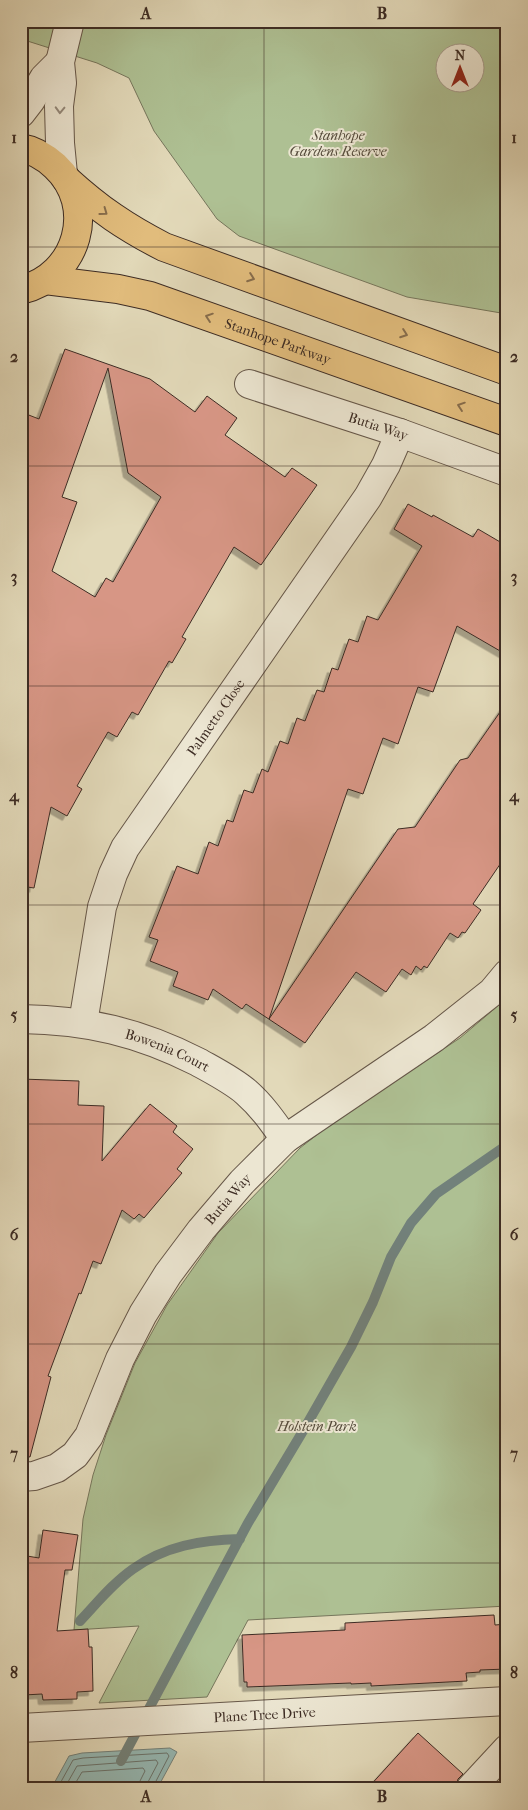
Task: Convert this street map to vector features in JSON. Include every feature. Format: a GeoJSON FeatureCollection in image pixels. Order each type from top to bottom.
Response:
{"type":"FeatureCollection","features":[{"type":"Feature","properties":{"kind":"main road"},"geometry":{"type":"LineString","coordinates":[[21,148],[28,149],[48,159],[94,204],[115,220],[164,247],[507,372]]}},
{"type":"Feature","properties":{"kind":"main road"},"geometry":{"type":"LineString","coordinates":[[35,284],[57,270],[67,257],[74,243],[78,227],[78,211],[74,195],[65,177]]}},
{"type":"Feature","properties":{"kind":"main road","name":"Stanhope Parkway"},"geometry":{"type":"LineString","coordinates":[[35,284],[118,289],[150,296],[507,422]]}},
{"type":"Feature","properties":{"kind":"street"},"geometry":{"type":"LineString","coordinates":[[65,177],[60,143],[59,106],[62,83],[60,62],[70,21]]}},
{"type":"Feature","properties":{"kind":"street"},"geometry":{"type":"LineString","coordinates":[[21,113],[44,78],[60,62]]}},
{"type":"Feature","properties":{"kind":"street"},"geometry":{"type":"LineString","coordinates":[[21,302],[35,284]]}},
{"type":"Feature","properties":{"kind":"street","name":"Butia Way"},"geometry":{"type":"LineString","coordinates":[[249,384],[400,433],[507,472]]}},
{"type":"Feature","properties":{"kind":"street","name":"Palmetto Close"},"geometry":{"type":"LineString","coordinates":[[83,1023],[102,907],[112,874],[125,848],[368,497],[386,465],[400,433]]}},
{"type":"Feature","properties":{"kind":"street","name":"Butia Way"},"geometry":{"type":"LineString","coordinates":[[21,1476],[34,1476],[57,1468],[75,1455],[89,1436],[120,1359],[143,1314],[168,1274],[201,1230],[242,1182],[285,1139],[434,1038],[492,992],[507,974]]}},
{"type":"Feature","properties":{"kind":"street","name":"Bowenia Court"},"geometry":{"type":"LineString","coordinates":[[21,1019],[83,1023],[121,1031],[157,1043],[219,1073],[245,1092],[267,1113],[285,1139]]}},
{"type":"Feature","properties":{"kind":"street","name":"Plane Tree Drive"},"geometry":{"type":"LineString","coordinates":[[21,1728],[507,1701]]}},
{"type":"Feature","properties":{"kind":"street"},"geometry":{"type":"LineString","coordinates":[[470,1789],[507,1749]]}},
{"type":"Feature","properties":{"kind":"green space","name":"Stanhope Gardens Reserve"},"geometry":{"type":"Polygon","coordinates":[[[21,21],[507,21],[507,314],[407,297],[239,236],[217,219],[154,131],[129,78],[97,63],[21,39],[21,21]]]}},
{"type":"Feature","properties":{"kind":"green space","name":"Holstein Park"},"geometry":{"type":"Polygon","coordinates":[[[507,996],[507,1606],[248,1620],[207,1697],[99,1703],[139,1626],[74,1630],[83,1519],[93,1475],[106,1435],[135,1363],[167,1305],[218,1233],[300,1148],[332,1123],[460,1038],[507,996]]]}},
{"type":"Feature","properties":{"kind":"water"},"geometry":{"type":"Polygon","coordinates":[[[170,1748],[177,1752],[157,1789],[51,1789],[69,1756],[82,1753],[170,1748]]]}},
{"type":"Feature","properties":{"kind":"building"},"geometry":{"type":"Polygon","coordinates":[[[65,349],[150,379],[195,412],[207,396],[237,418],[225,435],[285,477],[292,468],[317,485],[261,565],[234,547],[182,637],[186,639],[172,663],[169,661],[138,715],[132,712],[117,737],[108,732],[77,786],[82,789],[67,816],[51,807],[34,888],[21,886],[21,412],[39,419],[65,349]],[[108,368],[62,497],[77,502],[52,571],[95,597],[106,578],[113,582],[161,497],[128,473],[108,368]]]}},
{"type":"Feature","properties":{"kind":"building"},"geometry":{"type":"Polygon","coordinates":[[[408,504],[432,517],[433,515],[473,537],[478,529],[507,546],[507,655],[457,626],[433,692],[418,687],[398,744],[383,738],[363,794],[348,789],[269,1019],[398,829],[415,827],[460,760],[468,758],[507,702],[507,854],[473,904],[481,910],[465,933],[462,932],[458,938],[450,933],[427,968],[424,966],[421,970],[416,966],[411,975],[402,969],[386,992],[356,972],[305,1043],[246,1004],[242,1009],[213,989],[208,1000],[173,986],[178,972],[150,961],[158,940],[149,937],[177,866],[198,874],[209,842],[218,846],[227,820],[233,822],[244,790],[253,793],[262,769],[268,772],[280,741],[288,744],[297,718],[305,721],[317,690],[324,692],[332,668],[338,670],[349,639],[358,642],[367,616],[378,620],[422,546],[394,529],[408,504]]]}},
{"type":"Feature","properties":{"kind":"building"},"geometry":{"type":"Polygon","coordinates":[[[21,1079],[79,1081],[78,1105],[104,1106],[102,1161],[150,1104],[177,1126],[173,1132],[193,1149],[177,1169],[182,1173],[144,1218],[139,1214],[134,1219],[122,1210],[101,1264],[93,1261],[48,1376],[51,1377],[30,1457],[21,1455],[21,1079]]]}},
{"type":"Feature","properties":{"kind":"building"},"geometry":{"type":"Polygon","coordinates":[[[43,1530],[78,1535],[72,1570],[65,1570],[57,1631],[88,1629],[89,1647],[92,1647],[93,1691],[77,1692],[77,1699],[43,1700],[42,1694],[24,1695],[24,1687],[21,1687],[21,1555],[39,1558],[43,1530]]]}},
{"type":"Feature","properties":{"kind":"building"},"geometry":{"type":"Polygon","coordinates":[[[494,1615],[495,1625],[507,1624],[507,1669],[480,1670],[480,1672],[466,1673],[467,1681],[371,1686],[371,1683],[351,1683],[247,1687],[247,1682],[244,1682],[242,1635],[345,1630],[345,1623],[494,1615]]]}},
{"type":"Feature","properties":{"kind":"building"},"geometry":{"type":"Polygon","coordinates":[[[418,1733],[463,1774],[458,1779],[455,1789],[367,1789],[418,1733]]]}},
{"type":"Feature","properties":{"kind":"waterway"},"geometry":{"type":"LineString","coordinates":[[121,1761],[248,1523],[351,1347],[373,1302],[391,1257],[411,1223],[436,1194],[507,1145]]}},
{"type":"Feature","properties":{"kind":"waterway"},"geometry":{"type":"LineString","coordinates":[[80,1621],[119,1580],[145,1561],[184,1546],[211,1541],[240,1539]]}}]}
